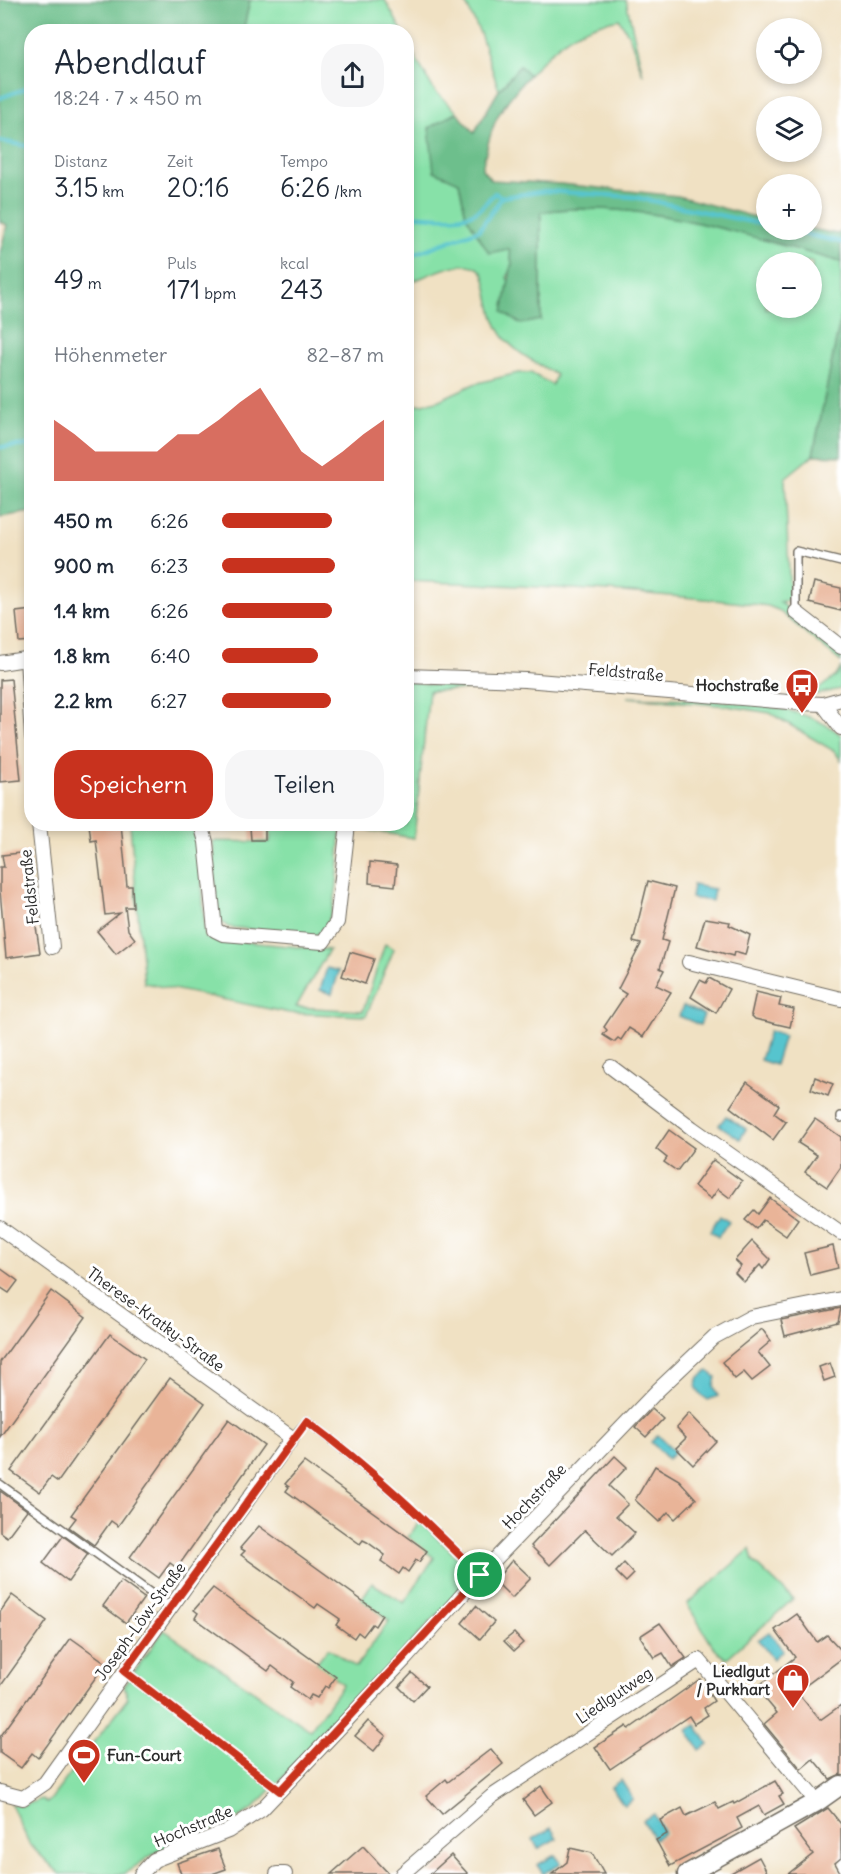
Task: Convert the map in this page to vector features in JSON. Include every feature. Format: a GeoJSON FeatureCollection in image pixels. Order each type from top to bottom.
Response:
{"type":"FeatureCollection","features":[{"type":"Feature","properties":{"kind":"street"},"geometry":{"type":"LineString","coordinates":[[796,612],[841,647]]}},
{"type":"Feature","properties":{"kind":"street"},"geometry":{"type":"LineString","coordinates":[[0,663],[24,660]]}},
{"type":"Feature","properties":{"kind":"street","name":"Feldstraße"},"geometry":{"type":"LineString","coordinates":[[414,676],[525,680],[823,704],[841,699]]}},
{"type":"Feature","properties":{"kind":"street"},"geometry":{"type":"LineString","coordinates":[[823,704],[841,728]]}},
{"type":"Feature","properties":{"kind":"street","name":"Feldstraße"},"geometry":{"type":"LineString","coordinates":[[40,831],[52,947]]}},
{"type":"Feature","properties":{"kind":"street"},"geometry":{"type":"LineString","coordinates":[[203,831],[215,930],[223,934],[324,942],[337,922],[347,831]]}},
{"type":"Feature","properties":{"kind":"street"},"geometry":{"type":"LineString","coordinates":[[689,962],[841,999]]}},
{"type":"Feature","properties":{"kind":"street"},"geometry":{"type":"LineString","coordinates":[[611,1066],[692,1128],[841,1233]]}},
{"type":"Feature","properties":{"kind":"street","name":"Therese-Kratky-Straße"},"geometry":{"type":"LineString","coordinates":[[0,1228],[292,1438]]}},
{"type":"Feature","properties":{"kind":"street","name":"Hochstraße"},"geometry":{"type":"LineString","coordinates":[[141,1874],[154,1860],[228,1832],[247,1821],[280,1791],[480,1575],[658,1390],[714,1337],[751,1317],[841,1299]]}},
{"type":"Feature","properties":{"kind":"street","name":"Joseph-Löw-Straße"},"geometry":{"type":"LineString","coordinates":[[0,1792],[23,1798],[45,1783],[292,1438]]}},
{"type":"Feature","properties":{"kind":"street","name":"Liedlgutweg"},"geometry":{"type":"LineString","coordinates":[[402,1874],[491,1797],[699,1660],[817,1802]]}},
{"type":"Feature","properties":{"kind":"street"},"geometry":{"type":"LineString","coordinates":[[687,1874],[817,1802],[841,1785]]}},
{"type":"Feature","properties":{"kind":"street"},"geometry":{"type":"LineString","coordinates":[[277,1874],[285,1874]]}},
{"type":"Feature","properties":{"kind":"lane"},"geometry":{"type":"LineString","coordinates":[[796,612],[796,551],[841,562]]}},
{"type":"Feature","properties":{"kind":"lane"},"geometry":{"type":"LineString","coordinates":[[292,1438],[307,1421],[376,1475],[480,1575]]}},
{"type":"Feature","properties":{"kind":"lane"},"geometry":{"type":"LineString","coordinates":[[0,1484],[170,1607]]}},
{"type":"Feature","properties":{"kind":"lane"},"geometry":{"type":"LineString","coordinates":[[124,1671],[280,1791]]}},
{"type":"Feature","properties":{"kind":"green space"},"geometry":{"type":"Polygon","coordinates":[[[0,0],[250,0],[245,24],[24,24],[24,513],[0,517],[0,253],[7,225],[0,222],[0,0]]]}},
{"type":"Feature","properties":{"kind":"green space"},"geometry":{"type":"Polygon","coordinates":[[[250,0],[385,0],[398,24],[245,24],[250,0]]]}},
{"type":"Feature","properties":{"kind":"green space"},"geometry":{"type":"Polygon","coordinates":[[[464,0],[626,0],[643,75],[629,35],[619,19],[590,27],[568,38],[549,53],[529,75],[519,66],[499,90],[480,33],[464,0]]]}},
{"type":"Feature","properties":{"kind":"green space"},"geometry":{"type":"Polygon","coordinates":[[[414,55],[434,90],[457,112],[429,128],[459,182],[466,216],[509,248],[512,263],[507,278],[541,320],[541,212],[578,209],[654,214],[731,231],[756,238],[756,240],[806,252],[756,252],[756,318],[822,318],[822,257],[841,262],[841,316],[813,455],[785,478],[790,600],[780,602],[841,652],[841,662],[778,610],[768,606],[633,593],[414,581],[414,406],[437,401],[474,384],[518,373],[531,373],[552,385],[556,375],[521,353],[503,336],[493,316],[485,279],[480,270],[472,266],[449,267],[414,281],[414,55]]]}},
{"type":"Feature","properties":{"kind":"green space"},"geometry":{"type":"Polygon","coordinates":[[[520,66],[529,75],[502,109],[493,128],[482,169],[491,180],[561,184],[678,196],[756,217],[756,238],[654,214],[578,209],[541,212],[541,320],[521,324],[503,312],[512,263],[509,249],[489,253],[466,216],[459,182],[434,171],[429,128],[457,112],[474,133],[499,90],[520,66]]]}},
{"type":"Feature","properties":{"kind":"green space"},"geometry":{"type":"Polygon","coordinates":[[[822,231],[837,234],[841,232],[841,262],[822,257],[822,252],[806,252],[763,240],[822,240],[822,231]]]}},
{"type":"Feature","properties":{"kind":"green space"},"geometry":{"type":"Polygon","coordinates":[[[841,316],[841,456],[813,455],[841,316]]]}},
{"type":"Feature","properties":{"kind":"green space"},"geometry":{"type":"Polygon","coordinates":[[[841,668],[841,689],[809,696],[836,676],[841,668]]]}},
{"type":"Feature","properties":{"kind":"green space"},"geometry":{"type":"Polygon","coordinates":[[[414,682],[435,685],[523,687],[429,691],[414,838],[373,831],[414,831],[414,682]]]}},
{"type":"Feature","properties":{"kind":"green space"},"geometry":{"type":"Polygon","coordinates":[[[627,697],[738,702],[796,713],[820,722],[841,735],[841,760],[834,751],[770,713],[727,706],[627,697]]]}},
{"type":"Feature","properties":{"kind":"green space"},"geometry":{"type":"Polygon","coordinates":[[[131,831],[193,831],[200,842],[205,938],[329,950],[296,1007],[363,1011],[385,944],[394,949],[366,1016],[289,1013],[144,983],[131,831]]]}},
{"type":"Feature","properties":{"kind":"green space"},"geometry":{"type":"Polygon","coordinates":[[[271,831],[341,831],[334,902],[330,917],[323,929],[314,936],[228,927],[217,918],[213,841],[270,842],[271,831]]]}},
{"type":"Feature","properties":{"kind":"green space"},"geometry":{"type":"Polygon","coordinates":[[[420,1521],[465,1565],[471,1575],[465,1586],[253,1809],[226,1825],[158,1851],[124,1874],[60,1874],[30,1845],[11,1804],[22,1806],[42,1799],[47,1803],[51,1799],[128,1698],[124,1686],[164,1630],[310,1730],[343,1684],[316,1663],[328,1648],[356,1667],[389,1621],[361,1600],[372,1583],[404,1603],[434,1558],[408,1537],[420,1521]]]}},
{"type":"Feature","properties":{"kind":"green space"},"geometry":{"type":"Polygon","coordinates":[[[750,1549],[753,1561],[793,1599],[726,1659],[712,1645],[687,1604],[750,1549]]]}},
{"type":"Feature","properties":{"kind":"water"},"geometry":{"type":"Polygon","coordinates":[[[693,885],[714,889],[712,901],[691,898],[693,885]]]}},
{"type":"Feature","properties":{"kind":"water"},"geometry":{"type":"Polygon","coordinates":[[[327,968],[339,971],[332,994],[320,990],[327,968]]]}},
{"type":"Feature","properties":{"kind":"water"},"geometry":{"type":"Polygon","coordinates":[[[683,1006],[704,1015],[700,1025],[679,1016],[683,1006]]]}},
{"type":"Feature","properties":{"kind":"water"},"geometry":{"type":"Polygon","coordinates":[[[769,1031],[784,1036],[775,1065],[760,1060],[769,1031]]]}},
{"type":"Feature","properties":{"kind":"water"},"geometry":{"type":"Polygon","coordinates":[[[726,1116],[746,1129],[740,1139],[719,1125],[726,1116]]]}},
{"type":"Feature","properties":{"kind":"water"},"geometry":{"type":"Polygon","coordinates":[[[720,1215],[729,1221],[718,1237],[710,1231],[720,1215]]]}},
{"type":"Feature","properties":{"kind":"water"},"geometry":{"type":"Polygon","coordinates":[[[708,1371],[716,1377],[714,1386],[718,1396],[708,1400],[700,1394],[696,1386],[699,1377],[708,1371]]]}},
{"type":"Feature","properties":{"kind":"water"},"geometry":{"type":"Polygon","coordinates":[[[658,1435],[675,1452],[668,1459],[651,1442],[658,1435]]]}},
{"type":"Feature","properties":{"kind":"water"},"geometry":{"type":"Polygon","coordinates":[[[769,1632],[783,1650],[773,1659],[758,1640],[769,1632]]]}},
{"type":"Feature","properties":{"kind":"water"},"geometry":{"type":"Polygon","coordinates":[[[696,1725],[708,1744],[700,1750],[687,1730],[696,1725]]]}},
{"type":"Feature","properties":{"kind":"water"},"geometry":{"type":"Polygon","coordinates":[[[621,1780],[633,1799],[624,1805],[611,1787],[621,1780]]]}},
{"type":"Feature","properties":{"kind":"water"},"geometry":{"type":"Polygon","coordinates":[[[654,1814],[664,1833],[654,1839],[643,1820],[654,1814]]]}},
{"type":"Feature","properties":{"kind":"water"},"geometry":{"type":"Polygon","coordinates":[[[551,1828],[557,1838],[538,1849],[533,1839],[551,1828]]]}},
{"type":"Feature","properties":{"kind":"water"},"geometry":{"type":"Polygon","coordinates":[[[555,1855],[561,1863],[543,1874],[537,1865],[555,1855]]]}},
{"type":"Feature","properties":{"kind":"building"},"geometry":{"type":"Polygon","coordinates":[[[814,582],[841,588],[841,611],[809,603],[814,582]]]}},
{"type":"Feature","properties":{"kind":"building"},"geometry":{"type":"Polygon","coordinates":[[[24,611],[24,642],[19,642],[16,612],[24,611]]]}},
{"type":"Feature","properties":{"kind":"building"},"geometry":{"type":"Polygon","coordinates":[[[11,679],[21,780],[0,782],[0,680],[11,679]]]}},
{"type":"Feature","properties":{"kind":"building"},"geometry":{"type":"Polygon","coordinates":[[[90,831],[122,831],[127,886],[132,886],[133,907],[125,907],[128,930],[135,939],[116,954],[97,931],[120,913],[105,915],[96,840],[91,841],[90,831]]]}},
{"type":"Feature","properties":{"kind":"building"},"geometry":{"type":"Polygon","coordinates":[[[250,831],[265,831],[265,840],[251,840],[250,831]]]}},
{"type":"Feature","properties":{"kind":"building"},"geometry":{"type":"Polygon","coordinates":[[[29,852],[31,873],[28,874],[40,953],[6,958],[0,891],[0,867],[4,867],[2,855],[29,852]]]}},
{"type":"Feature","properties":{"kind":"building"},"geometry":{"type":"Polygon","coordinates":[[[370,862],[397,865],[395,886],[369,883],[370,862]]]}},
{"type":"Feature","properties":{"kind":"building"},"geometry":{"type":"Polygon","coordinates":[[[648,881],[675,888],[662,940],[668,942],[660,968],[664,970],[656,985],[671,992],[643,1037],[629,1028],[621,1040],[618,1038],[614,1042],[603,1035],[607,1030],[604,1027],[626,994],[618,989],[641,944],[633,942],[648,881]]]}},
{"type":"Feature","properties":{"kind":"building"},"geometry":{"type":"Polygon","coordinates":[[[705,918],[730,922],[729,925],[750,935],[745,955],[734,952],[733,956],[697,946],[705,918]]]}},
{"type":"Feature","properties":{"kind":"building"},"geometry":{"type":"Polygon","coordinates":[[[350,952],[374,959],[365,984],[342,976],[350,952]]]}},
{"type":"Feature","properties":{"kind":"building"},"geometry":{"type":"Polygon","coordinates":[[[709,978],[729,989],[716,1013],[691,997],[700,980],[706,983],[709,978]]]}},
{"type":"Feature","properties":{"kind":"building"},"geometry":{"type":"Polygon","coordinates":[[[756,992],[781,998],[779,1006],[794,1009],[790,1027],[755,1019],[751,1015],[756,992]]]}},
{"type":"Feature","properties":{"kind":"building"},"geometry":{"type":"Polygon","coordinates":[[[815,1077],[833,1084],[828,1096],[811,1089],[815,1077]]]}},
{"type":"Feature","properties":{"kind":"building"},"geometry":{"type":"Polygon","coordinates":[[[747,1082],[779,1105],[774,1113],[786,1122],[773,1140],[730,1107],[747,1082]]]}},
{"type":"Feature","properties":{"kind":"building"},"geometry":{"type":"Polygon","coordinates":[[[815,1119],[841,1137],[841,1167],[827,1187],[805,1172],[817,1155],[798,1143],[815,1119]]]}},
{"type":"Feature","properties":{"kind":"building"},"geometry":{"type":"Polygon","coordinates":[[[669,1130],[694,1148],[677,1171],[664,1162],[667,1158],[656,1149],[669,1130]]]}},
{"type":"Feature","properties":{"kind":"building"},"geometry":{"type":"Polygon","coordinates":[[[713,1160],[742,1181],[730,1198],[718,1189],[711,1199],[694,1186],[713,1160]]]}},
{"type":"Feature","properties":{"kind":"building"},"geometry":{"type":"Polygon","coordinates":[[[770,1198],[798,1219],[786,1236],[763,1220],[756,1229],[745,1220],[754,1210],[758,1214],[770,1198]]]}},
{"type":"Feature","properties":{"kind":"building"},"geometry":{"type":"Polygon","coordinates":[[[752,1241],[770,1259],[763,1269],[760,1265],[744,1282],[735,1273],[741,1266],[735,1260],[752,1241]]]}},
{"type":"Feature","properties":{"kind":"building"},"geometry":{"type":"Polygon","coordinates":[[[833,1246],[838,1268],[810,1275],[804,1253],[833,1246]]]}},
{"type":"Feature","properties":{"kind":"building"},"geometry":{"type":"Polygon","coordinates":[[[0,1268],[18,1281],[9,1293],[0,1287],[0,1268]]]}},
{"type":"Feature","properties":{"kind":"building"},"geometry":{"type":"Polygon","coordinates":[[[51,1291],[86,1317],[0,1437],[0,1362],[51,1291]]]}},
{"type":"Feature","properties":{"kind":"building"},"geometry":{"type":"Polygon","coordinates":[[[841,1308],[838,1322],[785,1336],[781,1320],[841,1308]]]}},
{"type":"Feature","properties":{"kind":"building"},"geometry":{"type":"Polygon","coordinates":[[[762,1329],[771,1341],[758,1352],[770,1367],[752,1381],[744,1372],[735,1379],[722,1362],[762,1329]]]}},
{"type":"Feature","properties":{"kind":"building"},"geometry":{"type":"Polygon","coordinates":[[[110,1334],[145,1359],[58,1482],[51,1477],[40,1492],[11,1471],[110,1334]]]}},
{"type":"Feature","properties":{"kind":"building"},"geometry":{"type":"Polygon","coordinates":[[[830,1363],[835,1377],[824,1381],[819,1367],[830,1363]]]}},
{"type":"Feature","properties":{"kind":"building"},"geometry":{"type":"Polygon","coordinates":[[[170,1378],[205,1403],[118,1526],[111,1521],[94,1545],[69,1527],[76,1518],[71,1515],[170,1378]]]}},
{"type":"Feature","properties":{"kind":"building"},"geometry":{"type":"Polygon","coordinates":[[[652,1409],[663,1419],[646,1437],[635,1427],[652,1409]]]}},
{"type":"Feature","properties":{"kind":"building"},"geometry":{"type":"Polygon","coordinates":[[[689,1413],[716,1441],[693,1465],[676,1448],[686,1438],[676,1428],[689,1413]]]}},
{"type":"Feature","properties":{"kind":"building"},"geometry":{"type":"Polygon","coordinates":[[[229,1419],[264,1445],[177,1568],[170,1563],[159,1578],[130,1557],[229,1419]]]}},
{"type":"Feature","properties":{"kind":"building"},"geometry":{"type":"Polygon","coordinates":[[[615,1456],[627,1467],[609,1486],[628,1504],[616,1516],[635,1533],[612,1556],[585,1530],[550,1565],[531,1546],[615,1456]]]}},
{"type":"Feature","properties":{"kind":"building"},"geometry":{"type":"Polygon","coordinates":[[[304,1462],[427,1551],[419,1562],[416,1560],[408,1572],[403,1568],[399,1574],[381,1561],[385,1555],[363,1540],[360,1544],[286,1491],[289,1487],[285,1484],[304,1462]]]}},
{"type":"Feature","properties":{"kind":"building"},"geometry":{"type":"Polygon","coordinates":[[[655,1466],[679,1480],[696,1499],[675,1519],[668,1512],[659,1522],[635,1500],[655,1466]]]}},
{"type":"Feature","properties":{"kind":"building"},"geometry":{"type":"Polygon","coordinates":[[[0,1491],[27,1510],[7,1537],[0,1532],[0,1491]]]}},
{"type":"Feature","properties":{"kind":"building"},"geometry":{"type":"Polygon","coordinates":[[[259,1526],[382,1615],[375,1626],[372,1624],[363,1636],[358,1632],[354,1638],[336,1625],[340,1619],[318,1604],[315,1608],[241,1555],[245,1551],[240,1548],[259,1526]]]}},
{"type":"Feature","properties":{"kind":"building"},"geometry":{"type":"Polygon","coordinates":[[[63,1536],[88,1554],[68,1582],[43,1563],[63,1536]]]}},
{"type":"Feature","properties":{"kind":"building"},"geometry":{"type":"Polygon","coordinates":[[[512,1560],[531,1578],[512,1598],[495,1581],[512,1560]]]}},
{"type":"Feature","properties":{"kind":"building"},"geometry":{"type":"Polygon","coordinates":[[[624,1563],[634,1574],[626,1582],[616,1572],[624,1563]]]}},
{"type":"Feature","properties":{"kind":"building"},"geometry":{"type":"Polygon","coordinates":[[[121,1581],[144,1598],[126,1623],[103,1606],[121,1581]]]}},
{"type":"Feature","properties":{"kind":"building"},"geometry":{"type":"Polygon","coordinates":[[[213,1588],[336,1677],[328,1688],[325,1686],[317,1698],[311,1695],[308,1700],[290,1687],[293,1682],[272,1666],[268,1671],[195,1618],[198,1613],[194,1610],[213,1588]]]}},
{"type":"Feature","properties":{"kind":"building"},"geometry":{"type":"Polygon","coordinates":[[[12,1595],[47,1621],[0,1687],[0,1612],[12,1595]]]}},
{"type":"Feature","properties":{"kind":"building"},"geometry":{"type":"Polygon","coordinates":[[[476,1606],[494,1622],[480,1639],[462,1623],[476,1606]]]}},
{"type":"Feature","properties":{"kind":"building","name":"Liedlgut / Purkhart"},"geometry":{"type":"Polygon","coordinates":[[[797,1614],[817,1642],[827,1635],[841,1650],[841,1659],[797,1692],[820,1720],[841,1705],[841,1774],[830,1779],[813,1759],[801,1769],[764,1724],[777,1713],[756,1688],[795,1657],[775,1630],[797,1614]]]}},
{"type":"Feature","properties":{"kind":"building"},"geometry":{"type":"Polygon","coordinates":[[[660,1623],[686,1658],[672,1667],[663,1653],[654,1658],[640,1636],[660,1623]]]}},
{"type":"Feature","properties":{"kind":"building"},"geometry":{"type":"Polygon","coordinates":[[[514,1633],[523,1643],[514,1651],[504,1641],[514,1633]]]}},
{"type":"Feature","properties":{"kind":"building"},"geometry":{"type":"Polygon","coordinates":[[[71,1638],[106,1663],[38,1758],[32,1753],[21,1768],[0,1753],[0,1737],[71,1638]]]}},
{"type":"Feature","properties":{"kind":"building"},"geometry":{"type":"Polygon","coordinates":[[[412,1673],[427,1686],[413,1701],[399,1687],[412,1673]]]}},
{"type":"Feature","properties":{"kind":"building"},"geometry":{"type":"Polygon","coordinates":[[[700,1679],[714,1701],[704,1708],[708,1715],[694,1724],[689,1716],[610,1769],[595,1747],[627,1726],[629,1729],[700,1679]]]}},
{"type":"Feature","properties":{"kind":"building"},"geometry":{"type":"Polygon","coordinates":[[[368,1721],[386,1736],[374,1751],[355,1736],[368,1721]]]}},
{"type":"Feature","properties":{"kind":"building"},"geometry":{"type":"Polygon","coordinates":[[[491,1749],[503,1764],[442,1814],[426,1796],[446,1779],[448,1782],[491,1749]]]}},
{"type":"Feature","properties":{"kind":"building"},"geometry":{"type":"Polygon","coordinates":[[[775,1781],[783,1794],[779,1796],[784,1804],[764,1815],[759,1806],[737,1818],[742,1828],[670,1866],[656,1840],[667,1834],[660,1820],[682,1808],[686,1816],[715,1802],[719,1809],[733,1802],[734,1804],[775,1781]]]}},
{"type":"Feature","properties":{"kind":"building"},"geometry":{"type":"Polygon","coordinates":[[[541,1786],[552,1802],[534,1815],[523,1800],[541,1786]]]}},
{"type":"Feature","properties":{"kind":"building"},"geometry":{"type":"Polygon","coordinates":[[[828,1808],[841,1824],[841,1858],[835,1863],[841,1874],[788,1874],[813,1854],[794,1829],[828,1808]]]}},
{"type":"Feature","properties":{"kind":"building"},"geometry":{"type":"Polygon","coordinates":[[[363,1846],[389,1874],[331,1874],[363,1846]]]}},
{"type":"Feature","properties":{"kind":"building"},"geometry":{"type":"Polygon","coordinates":[[[570,1848],[592,1853],[604,1874],[552,1874],[567,1862],[570,1848]]]}},
{"type":"Feature","properties":{"kind":"building"},"geometry":{"type":"Polygon","coordinates":[[[218,1849],[226,1869],[212,1874],[181,1874],[177,1863],[218,1849]]]}},
{"type":"Feature","properties":{"kind":"building"},"geometry":{"type":"Polygon","coordinates":[[[451,1855],[468,1874],[430,1874],[451,1855]]]}},
{"type":"Feature","properties":{"kind":"building"},"geometry":{"type":"Polygon","coordinates":[[[759,1857],[768,1874],[729,1874],[759,1857]]]}},
{"type":"Feature","properties":{"kind":"waterway"},"geometry":{"type":"LineString","coordinates":[[0,98],[24,89]]}},
{"type":"Feature","properties":{"kind":"waterway"},"geometry":{"type":"LineString","coordinates":[[0,141],[24,146]]}},
{"type":"Feature","properties":{"kind":"waterway"},"geometry":{"type":"LineString","coordinates":[[414,254],[479,230],[502,197],[547,191],[634,197],[756,223]]}},
{"type":"Feature","properties":{"kind":"waterway"},"geometry":{"type":"LineString","coordinates":[[414,216],[466,216],[479,209],[495,193],[502,197]]}},
{"type":"Feature","properties":{"kind":"waterway"},"geometry":{"type":"LineString","coordinates":[[822,238],[841,242]]}},
{"type":"Feature","properties":{"kind":"waterway"},"geometry":{"type":"LineString","coordinates":[[0,447],[24,446]]}},
{"type":"Feature","properties":{"kind":"place","name":"Hochstraße"},"geometry":{"type":"Point","coordinates":[802,714]}},
{"type":"Feature","properties":{"kind":"place","name":"Liedlgut / Purkhart"},"geometry":{"type":"Point","coordinates":[793,1709]}},
{"type":"Feature","properties":{"kind":"place","name":"Fun-Court"},"geometry":{"type":"Point","coordinates":[84,1784]}},
{"type":"Feature","properties":{"kind":"route"},"geometry":{"type":"LineString","coordinates":[[307,1421],[359,1460],[418,1513],[480,1575],[405,1659],[280,1791],[124,1671],[292,1438],[307,1421]]}}]}
